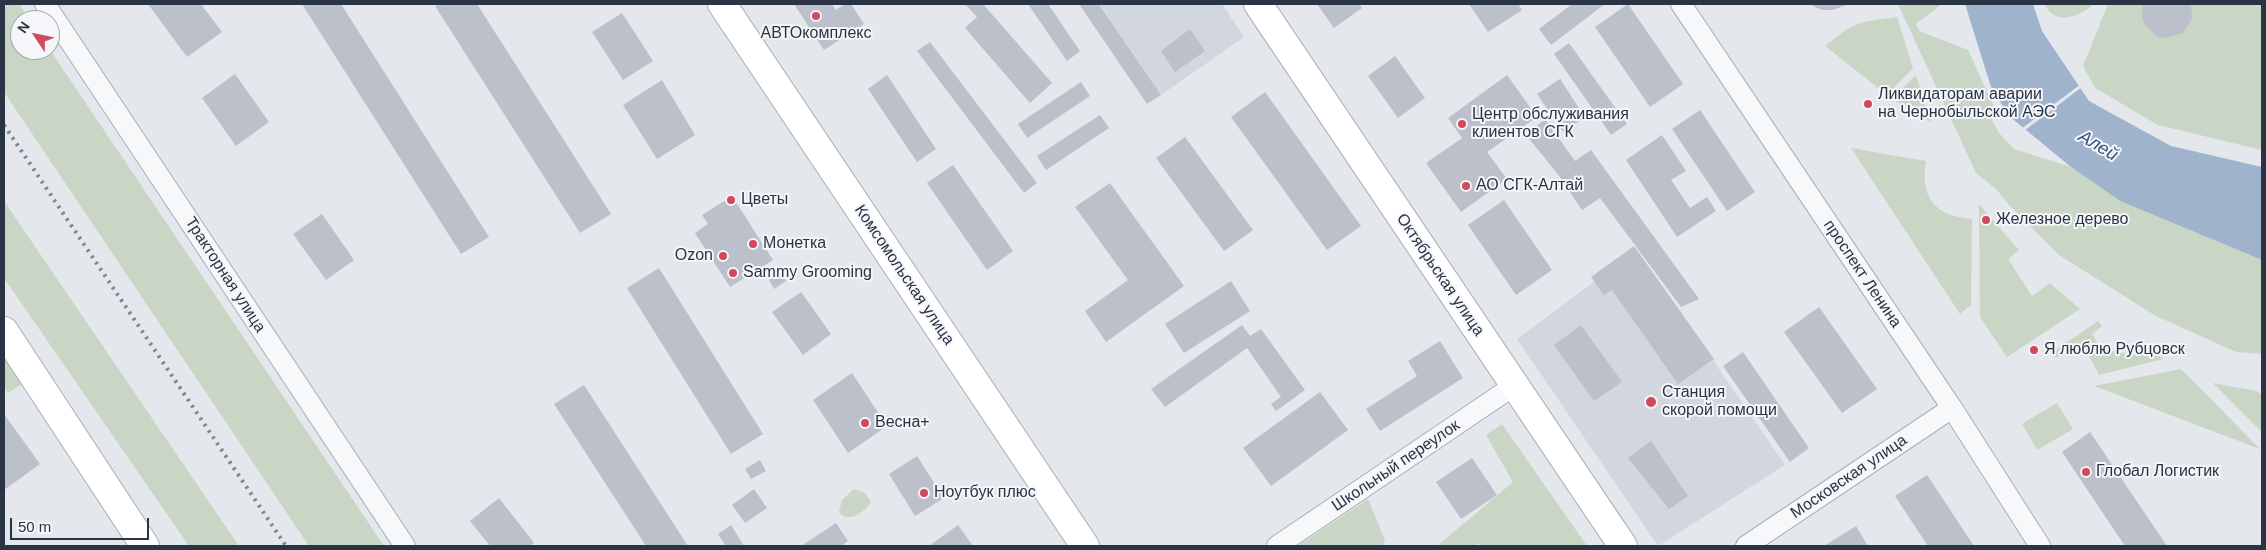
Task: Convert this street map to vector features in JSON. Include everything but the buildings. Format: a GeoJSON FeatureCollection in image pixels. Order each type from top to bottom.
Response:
{"type":"FeatureCollection","features":[{"type":"Feature","properties":{"kind":"main road","name":"Комсомольская улица"},"geometry":{"type":"LineString","coordinates":[[722,4],[1086,546]]}},
{"type":"Feature","properties":{"kind":"main road","name":"Октябрьская улица"},"geometry":{"type":"LineString","coordinates":[[1258,4],[1623,546]]}},
{"type":"Feature","properties":{"kind":"main road"},"geometry":{"type":"LineString","coordinates":[[4,332],[145,546]]}},
{"type":"Feature","properties":{"kind":"street","name":"Тракторная улица"},"geometry":{"type":"LineString","coordinates":[[45,4],[405,546]]}},
{"type":"Feature","properties":{"kind":"street","name":"проспект Ленина"},"geometry":{"type":"LineString","coordinates":[[1681,4],[1952,408],[2040,546]]}},
{"type":"Feature","properties":{"kind":"street","name":"Школьный переулок"},"geometry":{"type":"LineString","coordinates":[[1278,546],[1515,385]]}},
{"type":"Feature","properties":{"kind":"street","name":"Московская улица"},"geometry":{"type":"LineString","coordinates":[[1746,546],[1952,408]]}},
{"type":"Feature","properties":{"kind":"shaded area"},"geometry":{"type":"Polygon","coordinates":[[[1100,4],[1222,4],[1244,37],[1161,95],[1100,4]]]}},
{"type":"Feature","properties":{"kind":"shaded area","name":"Станция скорой помощи"},"geometry":{"type":"Polygon","coordinates":[[[1637,250],[1785,465],[1658,546],[1517,339],[1637,250]]]}},
{"type":"Feature","properties":{"kind":"green space"},"geometry":{"type":"Polygon","coordinates":[[[4,4],[19,4],[23,10],[10,10],[10,60],[57,60],[384,546],[309,546],[4,92],[4,4]]]}},
{"type":"Feature","properties":{"kind":"green space"},"geometry":{"type":"Polygon","coordinates":[[[1898,4],[1942,4],[1916,24],[1919,31],[1968,50],[1995,109],[1992,120],[1999,133],[2014,149],[2071,167],[2120,201],[2262,260],[2262,354],[2236,352],[2156,316],[2059,255],[2011,207],[1996,189],[1976,173],[1898,4]]]}},
{"type":"Feature","properties":{"kind":"green space"},"geometry":{"type":"Polygon","coordinates":[[[2045,4],[2094,4],[2075,15],[2061,17],[2049,11],[2045,4]]]}},
{"type":"Feature","properties":{"kind":"green space"},"geometry":{"type":"Polygon","coordinates":[[[2108,4],[2262,4],[2262,150],[2158,125],[2095,88],[2083,66],[2108,4]]]}},
{"type":"Feature","properties":{"kind":"green space"},"geometry":{"type":"Polygon","coordinates":[[[1897,17],[1913,68],[1887,95],[1825,46],[1858,24],[1897,17]]]}},
{"type":"Feature","properties":{"kind":"green space"},"geometry":{"type":"Polygon","coordinates":[[[1916,75],[1931,122],[1892,99],[1916,75]]]}},
{"type":"Feature","properties":{"kind":"green space"},"geometry":{"type":"Polygon","coordinates":[[[1851,148],[1926,161],[1925,185],[1933,202],[1939,209],[1948,214],[1972,219],[1971,305],[1960,314],[1851,148]]]}},
{"type":"Feature","properties":{"kind":"green space"},"geometry":{"type":"Polygon","coordinates":[[[4,201],[239,546],[189,546],[4,278],[4,201]]]}},
{"type":"Feature","properties":{"kind":"green space"},"geometry":{"type":"Polygon","coordinates":[[[1979,204],[2019,250],[2008,259],[2032,296],[2050,283],[2080,309],[2007,357],[1980,317],[1979,204]]]}},
{"type":"Feature","properties":{"kind":"green space"},"geometry":{"type":"Polygon","coordinates":[[[2098,321],[2102,326],[2092,334],[2101,349],[2139,356],[2145,347],[2163,359],[2099,375],[2082,343],[2056,358],[2053,352],[2098,321]]]}},
{"type":"Feature","properties":{"kind":"green space"},"geometry":{"type":"Polygon","coordinates":[[[4,347],[27,381],[8,393],[4,387],[4,347]]]}},
{"type":"Feature","properties":{"kind":"green space"},"geometry":{"type":"Polygon","coordinates":[[[2181,369],[2260,449],[2094,386],[2181,369]]]}},
{"type":"Feature","properties":{"kind":"green space"},"geometry":{"type":"Polygon","coordinates":[[[2213,383],[2257,391],[2262,395],[2262,432],[2213,383]]]}},
{"type":"Feature","properties":{"kind":"green space"},"geometry":{"type":"Polygon","coordinates":[[[2057,403],[2073,429],[2037,450],[2022,424],[2057,403]]]}},
{"type":"Feature","properties":{"kind":"green space"},"geometry":{"type":"Polygon","coordinates":[[[1502,424],[1587,546],[1481,546],[1478,543],[1473,546],[1437,546],[1513,482],[1486,435],[1502,424]]]}},
{"type":"Feature","properties":{"kind":"green space"},"geometry":{"type":"Polygon","coordinates":[[[854,489],[865,493],[871,502],[861,513],[847,517],[839,512],[842,500],[854,489]]]}},
{"type":"Feature","properties":{"kind":"green space"},"geometry":{"type":"Polygon","coordinates":[[[1368,499],[1385,540],[1383,546],[1298,546],[1368,499]]]}},
{"type":"Feature","properties":{"kind":"water","name":"Алей"},"geometry":{"type":"Polygon","coordinates":[[[1965,4],[2033,4],[2042,31],[2089,101],[2171,146],[2262,167],[2262,260],[2120,201],[2071,167],[2009,116],[1991,87],[1965,4]]]}},
{"type":"Feature","properties":{"kind":"pier"},"geometry":{"type":"Polygon","coordinates":[[[2081,84],[2082,87],[2024,131],[2021,129],[2081,84]]]}},
{"type":"Feature","properties":{"kind":"railway"},"geometry":{"type":"LineString","coordinates":[[4,125],[286,546]]}},
{"type":"Feature","properties":{"kind":"place","name":"АВТОкомплекс"},"geometry":{"type":"Point","coordinates":[816,16]}},
{"type":"Feature","properties":{"kind":"place","name":"Ликвидаторам аварии на Чернобыльской АЭС"},"geometry":{"type":"Point","coordinates":[1868,104]}},
{"type":"Feature","properties":{"kind":"place","name":"Центр обслуживания клиентов СГК"},"geometry":{"type":"Point","coordinates":[1462,124]}},
{"type":"Feature","properties":{"kind":"place","name":"АО СГК-Алтай"},"geometry":{"type":"Point","coordinates":[1466,186]}},
{"type":"Feature","properties":{"kind":"place","name":"Цветы"},"geometry":{"type":"Point","coordinates":[731,200]}},
{"type":"Feature","properties":{"kind":"place","name":"Железное дерево"},"geometry":{"type":"Point","coordinates":[1986,220]}},
{"type":"Feature","properties":{"kind":"place","name":"Монетка"},"geometry":{"type":"Point","coordinates":[753,244]}},
{"type":"Feature","properties":{"kind":"place","name":"Ozon"},"geometry":{"type":"Point","coordinates":[723,256]}},
{"type":"Feature","properties":{"kind":"place","name":"Sammy Grooming"},"geometry":{"type":"Point","coordinates":[733,273]}},
{"type":"Feature","properties":{"kind":"place","name":"Я люблю Рубцовск"},"geometry":{"type":"Point","coordinates":[2034,350]}},
{"type":"Feature","properties":{"kind":"place","name":"Станция скорой помощи"},"geometry":{"type":"Point","coordinates":[1651,402]}},
{"type":"Feature","properties":{"kind":"place","name":"Весна+"},"geometry":{"type":"Point","coordinates":[865,423]}},
{"type":"Feature","properties":{"kind":"place","name":"Глобал Логистик"},"geometry":{"type":"Point","coordinates":[2086,472]}},
{"type":"Feature","properties":{"kind":"place","name":"Ноутбук плюс"},"geometry":{"type":"Point","coordinates":[924,493]}}]}
